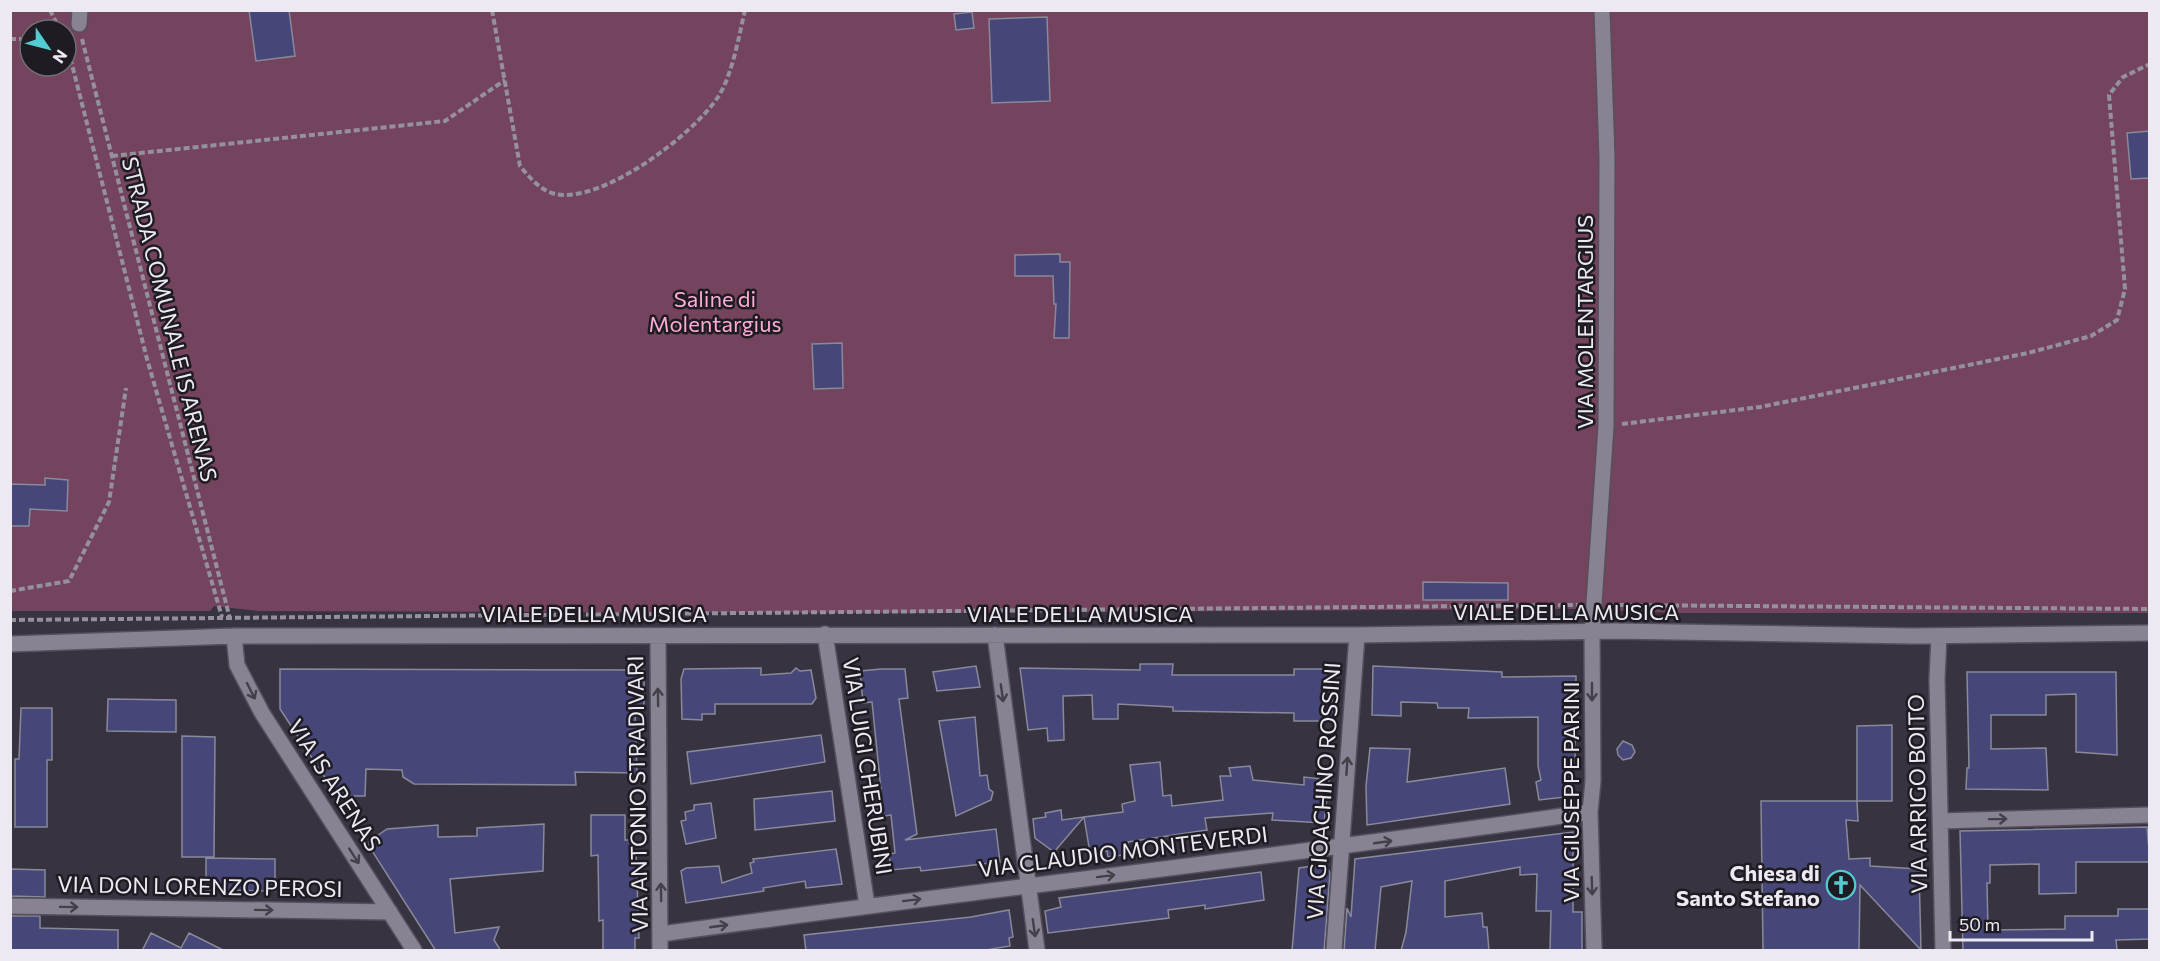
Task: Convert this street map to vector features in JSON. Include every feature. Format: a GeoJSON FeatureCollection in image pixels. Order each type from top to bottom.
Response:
{"type":"FeatureCollection","features":[{"type":"Feature","properties":{"kind":"street","name":"VIA MOLENTARGIUS"},"geometry":{"type":"LineString","coordinates":[[1592,633],[1606,426],[1607,158],[1602,10]]}},
{"type":"Feature","properties":{"kind":"street","name":"VIALE DELLA MUSICA"},"geometry":{"type":"LineString","coordinates":[[10,644],[234,636],[1592,633],[1939,636],[2150,633]]}},
{"type":"Feature","properties":{"kind":"street","name":"VIA GIUSEPPE PARINI"},"geometry":{"type":"LineString","coordinates":[[1592,633],[1593,781],[1590,812],[1594,951]]}},
{"type":"Feature","properties":{"kind":"street","name":"VIA LUIGI CHERUBINI"},"geometry":{"type":"LineString","coordinates":[[825,634],[867,905]]}},
{"type":"Feature","properties":{"kind":"street"},"geometry":{"type":"LineString","coordinates":[[995,635],[1037,951]]}},
{"type":"Feature","properties":{"kind":"street","name":"VIA GIOACHINO ROSSINI"},"geometry":{"type":"LineString","coordinates":[[1335,951],[1357,635]]}},
{"type":"Feature","properties":{"kind":"street","name":"VIA IS ARENAS"},"geometry":{"type":"LineString","coordinates":[[234,636],[237,665],[262,713],[414,951]]}},
{"type":"Feature","properties":{"kind":"street","name":"VIA ANTONIO STRADIVARI"},"geometry":{"type":"LineString","coordinates":[[658,636],[660,951]]}},
{"type":"Feature","properties":{"kind":"street","name":"VIA ARRIGO BOITO"},"geometry":{"type":"LineString","coordinates":[[1939,636],[1937,679],[1943,951]]}},
{"type":"Feature","properties":{"kind":"street","name":"VIA CLAUDIO MONTEVERDI"},"geometry":{"type":"LineString","coordinates":[[661,934],[867,905],[1341,848],[1590,812]]}},
{"type":"Feature","properties":{"kind":"street"},"geometry":{"type":"LineString","coordinates":[[1940,821],[2150,815]]}},
{"type":"Feature","properties":{"kind":"street","name":"VIA DON LORENZO PEROSI"},"geometry":{"type":"LineString","coordinates":[[10,906],[390,912]]}},
{"type":"Feature","properties":{"kind":"path"},"geometry":{"type":"LineString","coordinates":[[492,10],[520,166],[535,184],[554,194],[578,195],[658,157],[697,124],[719,96],[734,53],[745,10]]}},
{"type":"Feature","properties":{"kind":"path","name":"STRADA COMUNALE IS ARENAS"},"geometry":{"type":"LineString","coordinates":[[80,17],[112,156],[234,636]]}},
{"type":"Feature","properties":{"kind":"path"},"geometry":{"type":"LineString","coordinates":[[1606,426],[1760,407],[2028,353],[2091,336],[2117,320],[2125,289],[2109,95],[2123,77],[2150,64]]}},
{"type":"Feature","properties":{"kind":"path"},"geometry":{"type":"LineString","coordinates":[[75,78],[147,359],[222,617]]}},
{"type":"Feature","properties":{"kind":"path"},"geometry":{"type":"LineString","coordinates":[[112,156],[445,121],[505,80]]}},
{"type":"Feature","properties":{"kind":"path"},"geometry":{"type":"LineString","coordinates":[[10,591],[69,581],[109,502],[126,388]]}},
{"type":"Feature","properties":{"kind":"path"},"geometry":{"type":"LineString","coordinates":[[10,620],[1594,605],[2150,609]]}},
{"type":"Feature","properties":{"kind":"green space","name":"Saline di Molentargius"},"geometry":{"type":"Polygon","coordinates":[[[11,11],[2149,11],[2149,613],[1676,613],[1580,609],[917,613],[258,611],[214,606],[210,611],[11,611],[11,11]]]}},
{"type":"Feature","properties":{"kind":"building"},"geometry":{"type":"Polygon","coordinates":[[[249,10],[289,10],[295,56],[256,61],[249,10]]]}},
{"type":"Feature","properties":{"kind":"building"},"geometry":{"type":"Polygon","coordinates":[[[972,12],[974,28],[956,30],[954,14],[972,12]]]}},
{"type":"Feature","properties":{"kind":"building"},"geometry":{"type":"Polygon","coordinates":[[[1047,17],[1050,101],[992,103],[989,19],[1047,17]]]}},
{"type":"Feature","properties":{"kind":"building"},"geometry":{"type":"Polygon","coordinates":[[[2150,131],[2150,178],[2131,179],[2127,133],[2150,131]]]}},
{"type":"Feature","properties":{"kind":"building"},"geometry":{"type":"Polygon","coordinates":[[[1060,254],[1060,262],[1070,262],[1069,338],[1054,338],[1056,304],[1054,304],[1053,276],[1015,276],[1015,255],[1060,254]]]}},
{"type":"Feature","properties":{"kind":"building"},"geometry":{"type":"Polygon","coordinates":[[[842,343],[843,388],[814,389],[812,344],[842,343]]]}},
{"type":"Feature","properties":{"kind":"building"},"geometry":{"type":"Polygon","coordinates":[[[45,478],[68,480],[67,511],[30,509],[29,526],[10,526],[10,484],[45,485],[45,478]]]}},
{"type":"Feature","properties":{"kind":"building"},"geometry":{"type":"Polygon","coordinates":[[[1423,582],[1508,583],[1508,600],[1423,600],[1423,582]]]}},
{"type":"Feature","properties":{"kind":"building"},"geometry":{"type":"Polygon","coordinates":[[[1140,664],[1173,664],[1172,675],[1294,675],[1294,669],[1332,669],[1333,721],[1294,721],[1294,713],[1173,711],[1173,707],[1118,704],[1118,719],[1093,719],[1092,695],[1063,696],[1064,740],[1048,741],[1047,728],[1028,730],[1020,668],[1140,670],[1140,664]]]}},
{"type":"Feature","properties":{"kind":"building"},"geometry":{"type":"Polygon","coordinates":[[[976,666],[980,687],[937,691],[933,672],[976,666]]]}},
{"type":"Feature","properties":{"kind":"building"},"geometry":{"type":"Polygon","coordinates":[[[1373,666],[1502,672],[1502,677],[1576,676],[1575,766],[1569,766],[1573,796],[1539,800],[1536,782],[1541,780],[1538,766],[1538,717],[1468,718],[1469,708],[1438,708],[1437,703],[1401,702],[1401,716],[1372,715],[1373,666]]]}},
{"type":"Feature","properties":{"kind":"building"},"geometry":{"type":"Polygon","coordinates":[[[761,668],[761,675],[791,673],[796,668],[800,671],[811,670],[816,698],[812,704],[715,704],[715,714],[702,714],[702,720],[682,719],[681,679],[684,669],[761,668]]]}},
{"type":"Feature","properties":{"kind":"building"},"geometry":{"type":"Polygon","coordinates":[[[280,669],[644,670],[644,710],[635,710],[637,773],[575,772],[576,785],[414,784],[403,777],[402,770],[366,769],[365,796],[337,796],[280,709],[280,669]]]}},
{"type":"Feature","properties":{"kind":"building"},"geometry":{"type":"Polygon","coordinates":[[[905,669],[908,698],[899,699],[917,834],[905,840],[996,829],[1000,862],[921,871],[920,867],[891,870],[889,854],[895,853],[891,815],[878,817],[874,792],[881,790],[872,702],[863,703],[860,671],[905,669]]]}},
{"type":"Feature","properties":{"kind":"building"},"geometry":{"type":"Polygon","coordinates":[[[1967,672],[2116,672],[2117,755],[2076,752],[2076,694],[2046,695],[2046,715],[1991,715],[1991,749],[2046,748],[2048,790],[1966,789],[1967,768],[1969,768],[1967,672]]]}},
{"type":"Feature","properties":{"kind":"building"},"geometry":{"type":"Polygon","coordinates":[[[108,699],[176,700],[176,732],[107,731],[108,699]]]}},
{"type":"Feature","properties":{"kind":"building"},"geometry":{"type":"Polygon","coordinates":[[[21,708],[52,708],[52,760],[47,760],[47,827],[15,827],[15,759],[19,759],[21,708]]]}},
{"type":"Feature","properties":{"kind":"building"},"geometry":{"type":"Polygon","coordinates":[[[975,717],[980,776],[987,775],[989,789],[993,792],[991,800],[956,816],[939,721],[975,717]]]}},
{"type":"Feature","properties":{"kind":"building"},"geometry":{"type":"Polygon","coordinates":[[[1892,725],[1892,801],[1857,801],[1857,726],[1892,725]]]}},
{"type":"Feature","properties":{"kind":"building"},"geometry":{"type":"Polygon","coordinates":[[[821,735],[825,762],[691,784],[687,752],[821,735]]]}},
{"type":"Feature","properties":{"kind":"building"},"geometry":{"type":"Polygon","coordinates":[[[182,736],[215,737],[214,857],[182,857],[182,736]]]}},
{"type":"Feature","properties":{"kind":"building"},"geometry":{"type":"Polygon","coordinates":[[[1623,741],[1632,745],[1635,752],[1631,758],[1623,760],[1618,755],[1617,749],[1623,741]]]}},
{"type":"Feature","properties":{"kind":"building"},"geometry":{"type":"Polygon","coordinates":[[[1370,748],[1410,749],[1407,782],[1505,768],[1510,804],[1367,825],[1366,786],[1370,748]]]}},
{"type":"Feature","properties":{"kind":"building"},"geometry":{"type":"Polygon","coordinates":[[[1160,762],[1163,796],[1171,795],[1172,806],[1223,800],[1220,776],[1231,776],[1229,768],[1250,766],[1253,780],[1304,785],[1304,777],[1329,780],[1324,823],[1272,820],[1273,813],[1205,818],[1207,830],[1128,842],[1130,854],[1108,857],[1107,851],[1090,853],[1084,817],[1123,812],[1122,804],[1135,801],[1130,765],[1160,762]]]}},
{"type":"Feature","properties":{"kind":"building"},"geometry":{"type":"Polygon","coordinates":[[[832,791],[835,821],[755,830],[754,799],[832,791]]]}},
{"type":"Feature","properties":{"kind":"building","name":"Chiesa di Santo Stefano"},"geometry":{"type":"Polygon","coordinates":[[[1761,801],[1857,801],[1858,821],[1846,820],[1849,859],[1870,858],[1870,866],[1919,869],[1921,950],[1860,885],[1859,951],[1763,950],[1761,801]]]}},
{"type":"Feature","properties":{"kind":"building"},"geometry":{"type":"Polygon","coordinates":[[[711,803],[716,838],[686,844],[681,821],[686,820],[685,812],[694,810],[694,805],[711,803]]]}},
{"type":"Feature","properties":{"kind":"building"},"geometry":{"type":"Polygon","coordinates":[[[1061,810],[1062,820],[1084,817],[1054,852],[1035,838],[1033,819],[1046,817],[1045,813],[1061,810]]]}},
{"type":"Feature","properties":{"kind":"building"},"geometry":{"type":"Polygon","coordinates":[[[591,815],[625,815],[625,840],[632,840],[632,853],[636,853],[639,938],[635,938],[635,951],[603,951],[603,920],[599,921],[598,855],[591,856],[591,815]]]}},
{"type":"Feature","properties":{"kind":"building"},"geometry":{"type":"Polygon","coordinates":[[[544,824],[543,871],[450,879],[455,933],[499,927],[494,940],[501,951],[436,951],[367,843],[387,829],[438,825],[438,837],[477,836],[477,828],[544,824]]]}},
{"type":"Feature","properties":{"kind":"building"},"geometry":{"type":"Polygon","coordinates":[[[2147,827],[2150,862],[2076,862],[2076,893],[2039,894],[2039,864],[1990,865],[1990,883],[1987,883],[1988,930],[2065,929],[2065,916],[2118,916],[2118,909],[2150,909],[2150,939],[2116,940],[2117,950],[1963,951],[1960,831],[2147,827]]]}},
{"type":"Feature","properties":{"kind":"building"},"geometry":{"type":"Polygon","coordinates":[[[1573,832],[1573,912],[1582,912],[1582,951],[1550,951],[1551,911],[1536,911],[1537,874],[1520,875],[1520,867],[1445,881],[1445,917],[1482,913],[1483,927],[1487,927],[1489,951],[1401,951],[1406,932],[1412,881],[1381,887],[1375,951],[1344,951],[1347,908],[1351,917],[1355,859],[1573,832]]]}},
{"type":"Feature","properties":{"kind":"building"},"geometry":{"type":"Polygon","coordinates":[[[836,849],[842,884],[806,888],[805,881],[763,888],[764,891],[686,903],[681,871],[686,868],[719,866],[722,883],[752,873],[750,863],[754,862],[753,859],[836,849]]]}},
{"type":"Feature","properties":{"kind":"building"},"geometry":{"type":"Polygon","coordinates":[[[206,858],[275,859],[275,891],[206,890],[206,858]]]}},
{"type":"Feature","properties":{"kind":"building"},"geometry":{"type":"Polygon","coordinates":[[[1325,864],[1330,873],[1324,951],[1292,951],[1299,868],[1325,864]]]}},
{"type":"Feature","properties":{"kind":"building"},"geometry":{"type":"Polygon","coordinates":[[[10,869],[45,870],[45,897],[10,896],[10,869]]]}},
{"type":"Feature","properties":{"kind":"building"},"geometry":{"type":"Polygon","coordinates":[[[1261,872],[1264,900],[1205,909],[1205,905],[1168,910],[1169,918],[1048,933],[1045,911],[1061,907],[1059,898],[1261,872]]]}},
{"type":"Feature","properties":{"kind":"building"},"geometry":{"type":"Polygon","coordinates":[[[1009,910],[1013,937],[1009,938],[1010,946],[980,951],[806,951],[804,935],[971,917],[1009,910]]]}},
{"type":"Feature","properties":{"kind":"building"},"geometry":{"type":"Polygon","coordinates":[[[10,916],[40,916],[40,928],[118,930],[118,951],[10,951],[10,916]]]}},
{"type":"Feature","properties":{"kind":"building"},"geometry":{"type":"Polygon","coordinates":[[[151,933],[181,948],[189,933],[225,951],[142,951],[151,933]]]}},
{"type":"Feature","properties":{"kind":"place","name":"Chiesa di Santo Stefano"},"geometry":{"type":"Point","coordinates":[1841,885]}}]}
